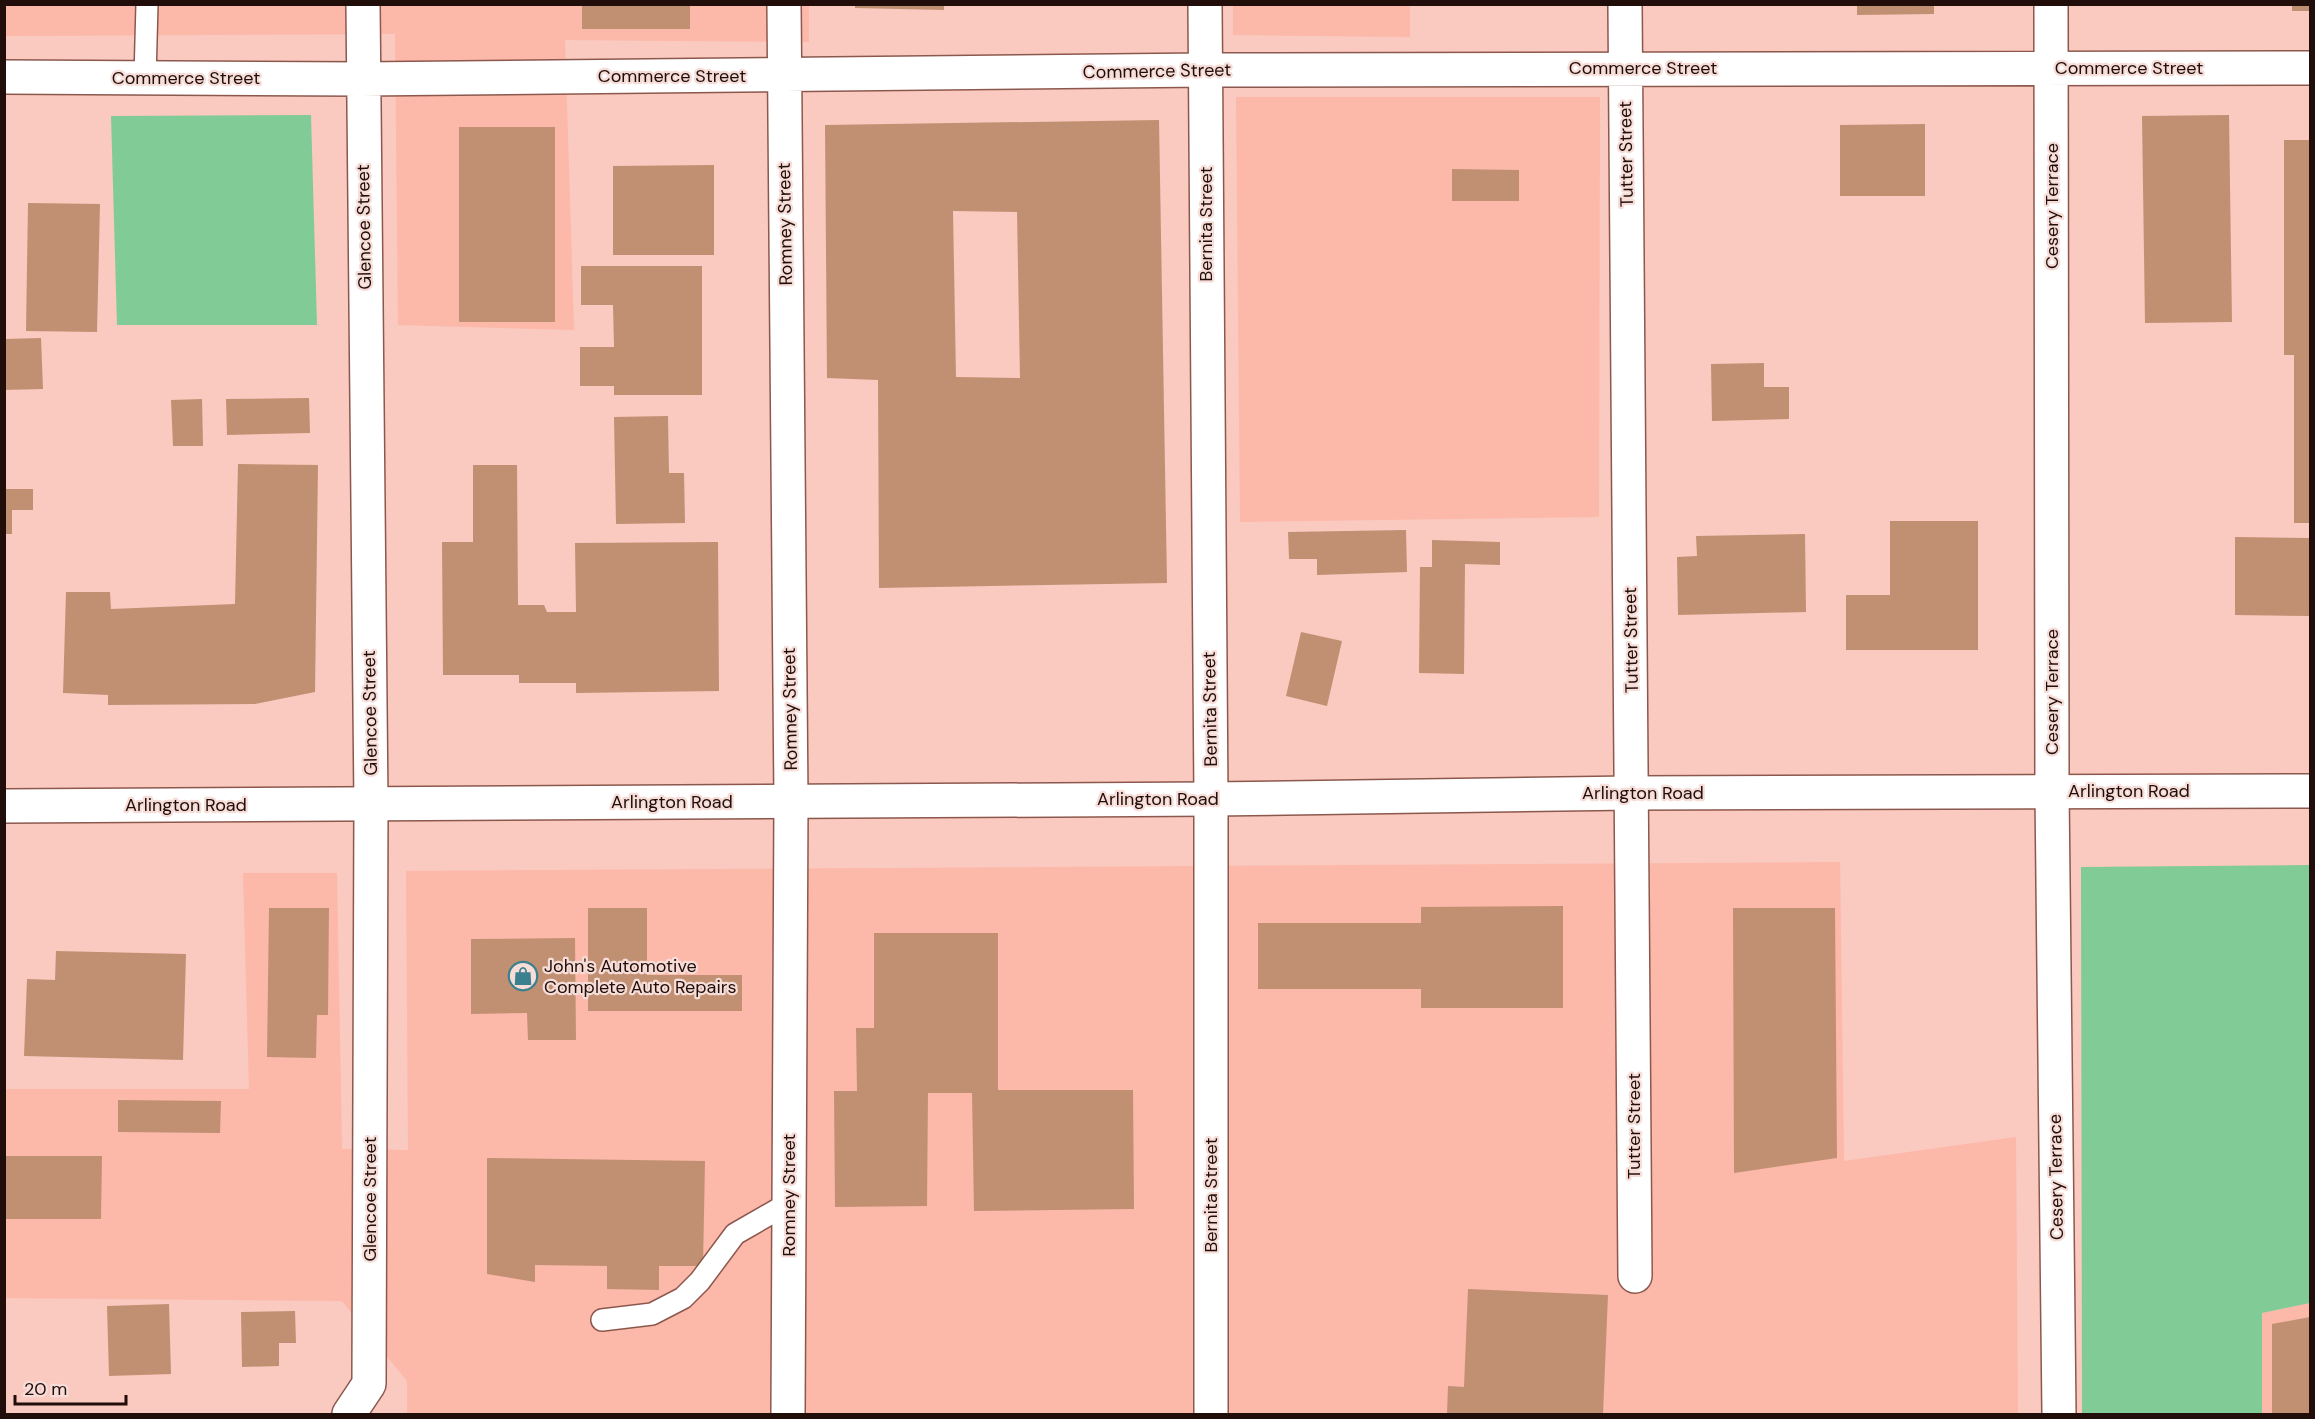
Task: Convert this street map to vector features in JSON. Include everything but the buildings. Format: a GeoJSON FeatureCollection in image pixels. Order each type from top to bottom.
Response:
{"type":"FeatureCollection","features":[{"type":"Feature","properties":{"kind":"street","name":"Glencoe Street"},"geometry":{"type":"LineString","coordinates":[[349,1414],[369,1384],[371,804],[363,4]]}},
{"type":"Feature","properties":{"kind":"street","name":"Romney Street"},"geometry":{"type":"LineString","coordinates":[[784,4],[791,801],[788,1414]]}},
{"type":"Feature","properties":{"kind":"street","name":"Bernita Street"},"geometry":{"type":"LineString","coordinates":[[1205,4],[1211,1414]]}},
{"type":"Feature","properties":{"kind":"street","name":"Tutter Street"},"geometry":{"type":"LineString","coordinates":[[1625,4],[1635,1276]]}},
{"type":"Feature","properties":{"kind":"street","name":"Cesery Terrace"},"geometry":{"type":"LineString","coordinates":[[2052,4],[2052,792],[2059,1414]]}},
{"type":"Feature","properties":{"kind":"street","name":"Commerce Street"},"geometry":{"type":"LineString","coordinates":[[4,77],[362,79],[1205,70],[2310,68]]}},
{"type":"Feature","properties":{"kind":"street","name":"Arlington Road"},"geometry":{"type":"LineString","coordinates":[[4,806],[1210,799],[1632,793],[2310,791]]}},
{"type":"Feature","properties":{"kind":"lane"},"geometry":{"type":"LineString","coordinates":[[145,78],[147,4]]}},
{"type":"Feature","properties":{"kind":"lane"},"geometry":{"type":"LineString","coordinates":[[602,1320],[652,1314],[683,1298],[700,1281],[735,1234],[789,1203]]}},
{"type":"Feature","properties":{"kind":"shaded area"},"geometry":{"type":"Polygon","coordinates":[[[809,4],[809,42],[565,40],[574,330],[398,325],[395,34],[5,36],[4,5],[809,4]]]}},
{"type":"Feature","properties":{"kind":"shaded area"},"geometry":{"type":"Polygon","coordinates":[[[1233,5],[1410,5],[1410,37],[1233,35],[1233,5]]]}},
{"type":"Feature","properties":{"kind":"shaded area"},"geometry":{"type":"Polygon","coordinates":[[[1236,97],[1600,97],[1599,517],[1240,522],[1236,97]]]}},
{"type":"Feature","properties":{"kind":"shaded area"},"geometry":{"type":"Polygon","coordinates":[[[1840,862],[1844,1161],[2016,1137],[2018,1414],[407,1414],[407,1381],[342,1301],[5,1298],[5,1089],[249,1089],[243,873],[337,873],[342,1149],[408,1150],[406,871],[1840,862]]]}},
{"type":"Feature","properties":{"kind":"shaded area"},"geometry":{"type":"Polygon","coordinates":[[[2310,1303],[2310,1414],[2262,1414],[2262,1313],[2310,1303]]]}},
{"type":"Feature","properties":{"kind":"green space"},"geometry":{"type":"Polygon","coordinates":[[[311,115],[317,325],[117,325],[111,116],[311,115]]]}},
{"type":"Feature","properties":{"kind":"green space"},"geometry":{"type":"Polygon","coordinates":[[[2310,865],[2310,1303],[2262,1313],[2262,1414],[2082,1414],[2081,867],[2310,865]]]}},
{"type":"Feature","properties":{"kind":"place","name":"John's Automotive Complete Auto Repairs"},"geometry":{"type":"Point","coordinates":[523,976]}}]}
